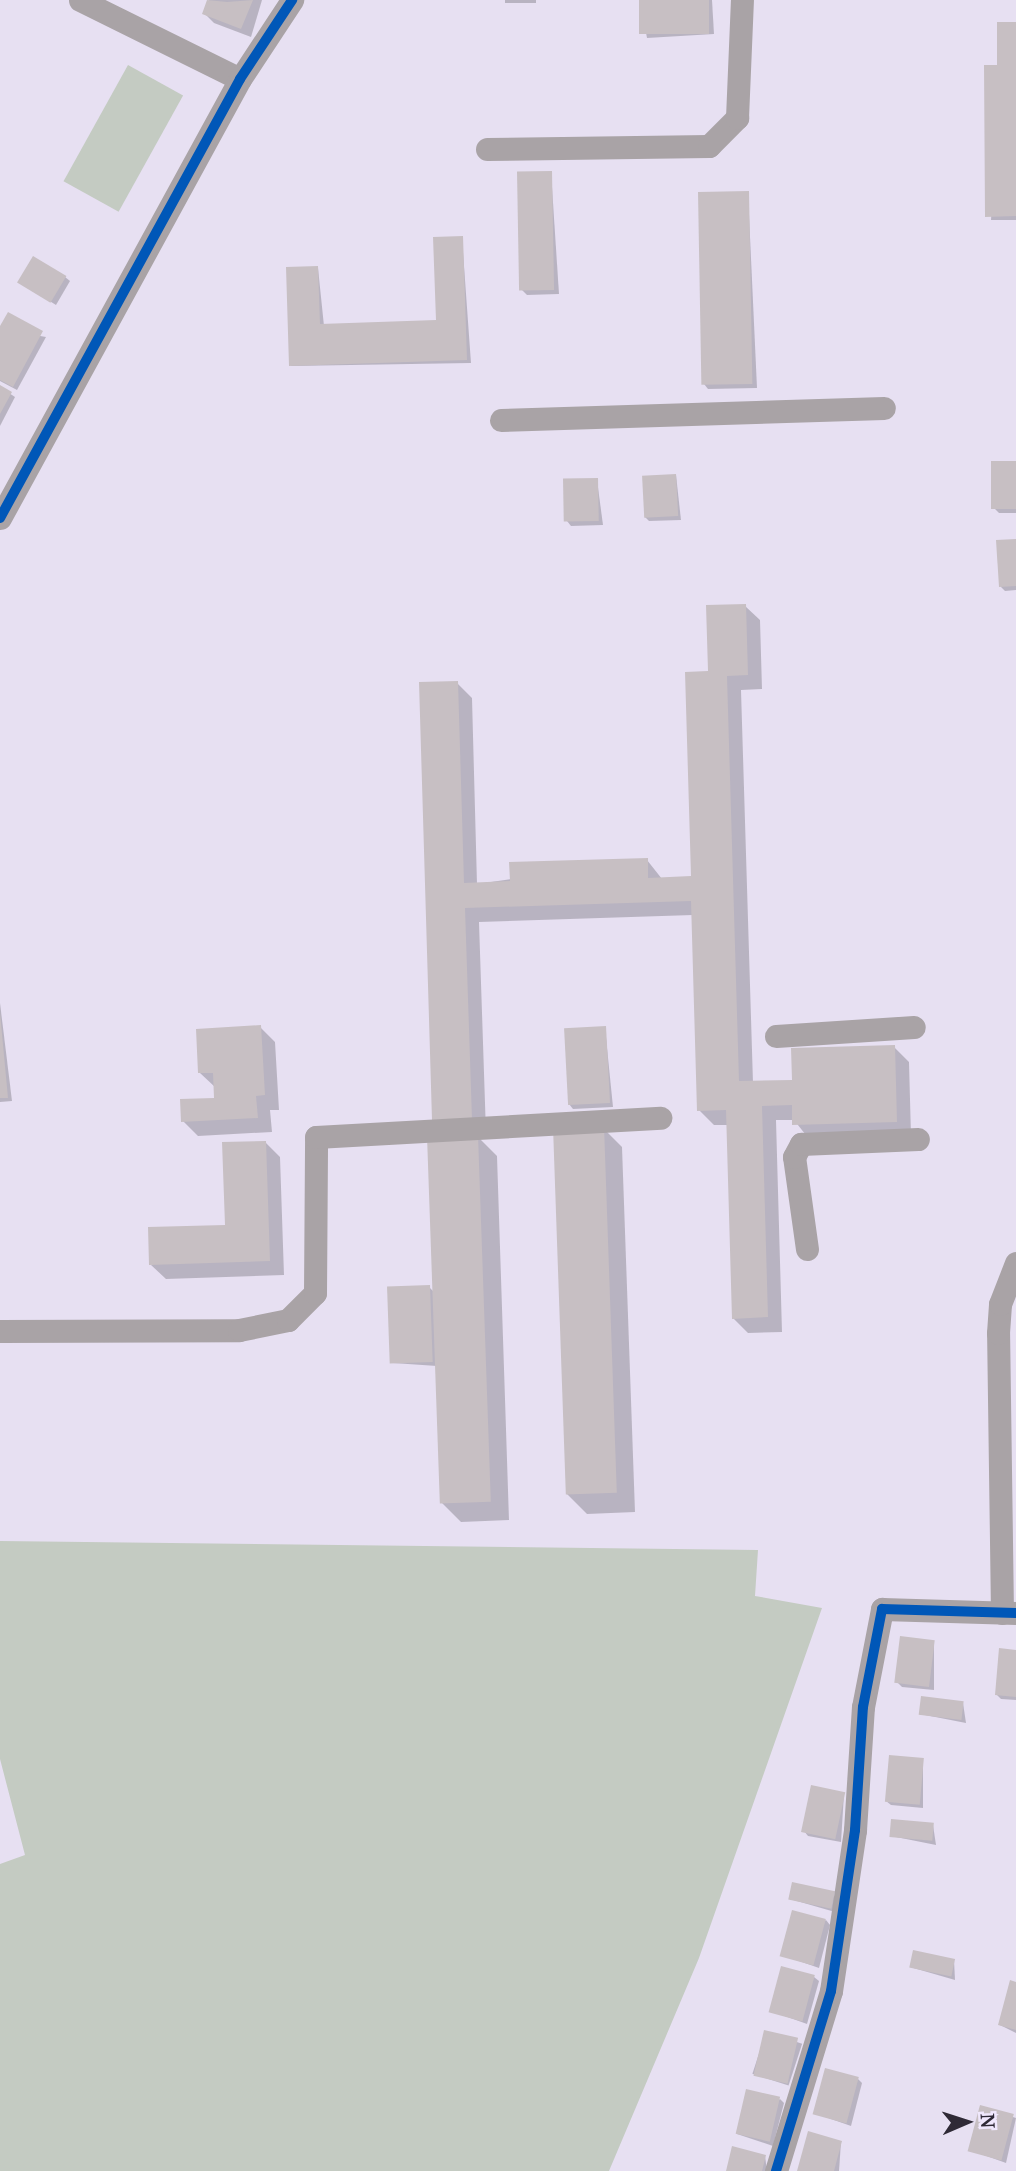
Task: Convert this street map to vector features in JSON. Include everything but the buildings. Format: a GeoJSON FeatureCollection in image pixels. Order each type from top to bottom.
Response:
{"type":"FeatureCollection","features":[{"type":"Feature","properties":{"kind":"street"},"geometry":{"type":"LineString","coordinates":[[80,0],[240,79]]}},
{"type":"Feature","properties":{"kind":"street"},"geometry":{"type":"LineString","coordinates":[[0,518],[240,79],[292,0]]}},
{"type":"Feature","properties":{"kind":"street"},"geometry":{"type":"LineString","coordinates":[[487,149],[709,146],[737,118],[742,0]]}},
{"type":"Feature","properties":{"kind":"street"},"geometry":{"type":"LineString","coordinates":[[501,420],[884,408]]}},
{"type":"Feature","properties":{"kind":"street"},"geometry":{"type":"LineString","coordinates":[[776,1036],[914,1027]]}},
{"type":"Feature","properties":{"kind":"street"},"geometry":{"type":"LineString","coordinates":[[0,1331],[239,1330],[288,1320],[315,1293],[316,1137],[660,1118]]}},
{"type":"Feature","properties":{"kind":"street"},"geometry":{"type":"LineString","coordinates":[[807,1249],[794,1157],[801,1144],[918,1139]]}},
{"type":"Feature","properties":{"kind":"street"},"geometry":{"type":"LineString","coordinates":[[776,2171],[831,1991],[855,1830],[863,1707],[882,1609],[1009,1613],[998,1333],[1000,1304],[1016,1263]]}},
{"type":"Feature","properties":{"kind":"shaded area"},"geometry":{"type":"Polygon","coordinates":[[[128,65],[183,96],[119,212],[64,181],[128,65]]]}},
{"type":"Feature","properties":{"kind":"shaded area"},"geometry":{"type":"Polygon","coordinates":[[[0,1541],[758,1550],[755,1596],[822,1608],[699,1958],[609,2171],[0,2171],[0,1864],[25,1855],[0,1759],[0,1541]]]}},
{"type":"Feature","properties":{"kind":"cycle path"},"geometry":{"type":"LineString","coordinates":[[0,518],[240,79],[292,0]]}},
{"type":"Feature","properties":{"kind":"cycle path"},"geometry":{"type":"LineString","coordinates":[[776,2171],[831,1991],[855,1830],[863,1707],[882,1609],[1016,1613]]}}]}
